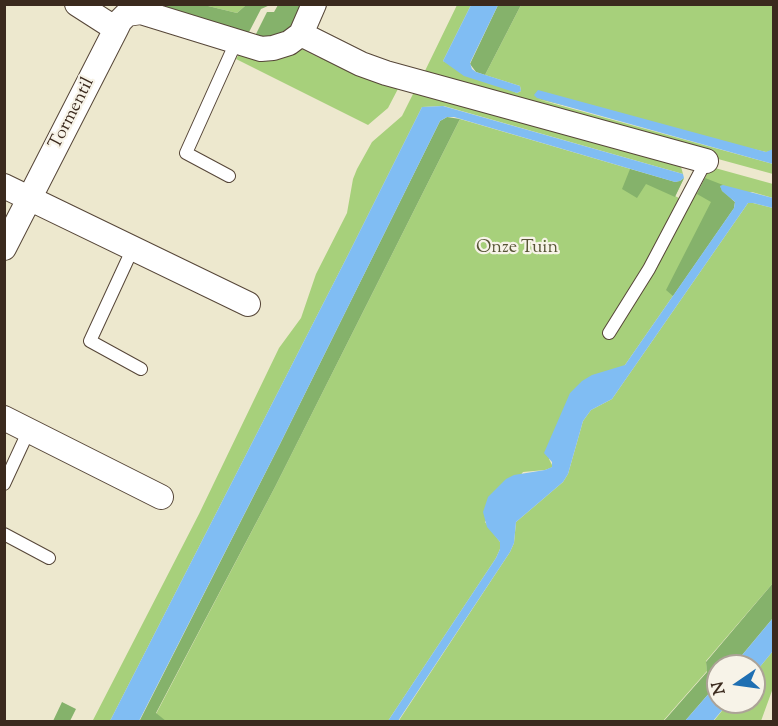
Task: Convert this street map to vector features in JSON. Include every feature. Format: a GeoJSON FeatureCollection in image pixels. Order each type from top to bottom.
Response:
{"type":"FeatureCollection","features":[{"type":"Feature","properties":{"kind":"street"},"geometry":{"type":"LineString","coordinates":[[77,4],[116,29]]}},
{"type":"Feature","properties":{"kind":"street"},"geometry":{"type":"LineString","coordinates":[[315,4],[300,34],[361,64],[706,161]]}},
{"type":"Feature","properties":{"kind":"street","name":"Tormentil"},"geometry":{"type":"LineString","coordinates":[[4,248],[116,29],[127,14],[141,12],[261,49],[289,43],[300,34]]}},
{"type":"Feature","properties":{"kind":"street"},"geometry":{"type":"LineString","coordinates":[[4,186],[248,304]]}},
{"type":"Feature","properties":{"kind":"street"},"geometry":{"type":"LineString","coordinates":[[4,418],[161,497]]}},
{"type":"Feature","properties":{"kind":"lane"},"geometry":{"type":"LineString","coordinates":[[229,176],[186,153],[236,42]]}},
{"type":"Feature","properties":{"kind":"lane"},"geometry":{"type":"LineString","coordinates":[[609,333],[649,269],[706,161]]}},
{"type":"Feature","properties":{"kind":"lane"},"geometry":{"type":"LineString","coordinates":[[133,248],[90,341],[141,369]]}},
{"type":"Feature","properties":{"kind":"lane"},"geometry":{"type":"LineString","coordinates":[[4,484],[29,430]]}},
{"type":"Feature","properties":{"kind":"lane"},"geometry":{"type":"LineString","coordinates":[[4,534],[49,558]]}},
{"type":"Feature","properties":{"kind":"green space"},"geometry":{"type":"Polygon","coordinates":[[[146,5],[204,5],[237,13],[246,5],[270,5],[261,9],[248,34],[146,5]]]}},
{"type":"Feature","properties":{"kind":"green space"},"geometry":{"type":"Polygon","coordinates":[[[204,5],[246,5],[237,13],[204,5]]]}},
{"type":"Feature","properties":{"kind":"green space"},"geometry":{"type":"Polygon","coordinates":[[[278,5],[305,5],[291,31],[277,40],[255,36],[267,12],[274,12],[278,5]]]}},
{"type":"Feature","properties":{"kind":"green space"},"geometry":{"type":"Polygon","coordinates":[[[457,5],[471,5],[443,61],[517,93],[521,91],[520,86],[485,75],[521,5],[773,5],[772,151],[766,152],[537,99],[773,164],[773,174],[513,103],[423,75],[457,5]]]}},
{"type":"Feature","properties":{"kind":"green space"},"geometry":{"type":"Polygon","coordinates":[[[498,5],[521,5],[485,75],[476,72],[470,64],[498,5]]]}},
{"type":"Feature","properties":{"kind":"green space"},"geometry":{"type":"Polygon","coordinates":[[[302,49],[320,58],[323,54],[400,85],[388,108],[368,125],[236,59],[239,54],[262,61],[275,60],[302,49]]]}},
{"type":"Feature","properties":{"kind":"green space"},"geometry":{"type":"Polygon","coordinates":[[[415,90],[680,163],[683,174],[444,106],[422,107],[110,721],[92,722],[199,514],[279,348],[301,318],[316,274],[347,213],[357,169],[372,142],[402,116],[415,90]]]}},
{"type":"Feature","properties":{"kind":"green space"},"geometry":{"type":"Polygon","coordinates":[[[447,117],[460,119],[275,487],[156,713],[166,721],[139,722],[440,121],[447,117]]]}},
{"type":"Feature","properties":{"kind":"green space","name":"Onze Tuin"},"geometry":{"type":"Polygon","coordinates":[[[460,119],[675,182],[684,178],[675,196],[685,201],[691,190],[697,193],[708,172],[715,168],[773,184],[773,198],[752,192],[731,196],[734,208],[625,365],[549,459],[553,467],[523,472],[485,522],[500,542],[496,558],[388,721],[166,722],[156,714],[275,487],[460,119]]]}},
{"type":"Feature","properties":{"kind":"green space"},"geometry":{"type":"Polygon","coordinates":[[[630,169],[675,182],[684,178],[675,197],[646,184],[637,198],[622,189],[630,169]]]}},
{"type":"Feature","properties":{"kind":"green space"},"geometry":{"type":"Polygon","coordinates":[[[705,178],[723,185],[720,186],[722,191],[735,202],[734,208],[673,296],[666,290],[711,202],[697,194],[705,178]]]}},
{"type":"Feature","properties":{"kind":"green space"},"geometry":{"type":"Polygon","coordinates":[[[748,203],[773,208],[773,583],[712,654],[706,654],[706,672],[663,721],[398,722],[510,552],[514,543],[516,522],[563,482],[568,474],[583,421],[591,410],[612,399],[748,203]]]}},
{"type":"Feature","properties":{"kind":"green space"},"geometry":{"type":"Polygon","coordinates":[[[773,583],[773,618],[743,654],[713,654],[773,583]]]}},
{"type":"Feature","properties":{"kind":"green space"},"geometry":{"type":"Polygon","coordinates":[[[773,651],[773,688],[766,707],[766,659],[773,651]]]}},
{"type":"Feature","properties":{"kind":"green space"},"geometry":{"type":"Polygon","coordinates":[[[706,673],[706,697],[685,721],[663,722],[706,673]]]}},
{"type":"Feature","properties":{"kind":"green space"},"geometry":{"type":"Polygon","coordinates":[[[62,702],[76,709],[70,721],[53,721],[62,702]]]}},
{"type":"Feature","properties":{"kind":"green space"},"geometry":{"type":"Polygon","coordinates":[[[719,714],[764,714],[761,721],[713,722],[719,714]]]}},
{"type":"Feature","properties":{"kind":"water"},"geometry":{"type":"Polygon","coordinates":[[[471,5],[498,5],[470,63],[472,69],[520,86],[521,91],[517,93],[464,76],[443,61],[471,5]]]}},
{"type":"Feature","properties":{"kind":"water"},"geometry":{"type":"Polygon","coordinates":[[[538,90],[766,152],[773,149],[773,164],[537,98],[534,95],[538,90]]]}},
{"type":"Feature","properties":{"kind":"water"},"geometry":{"type":"Polygon","coordinates":[[[443,106],[683,174],[684,178],[675,182],[454,117],[447,117],[440,121],[280,444],[139,721],[110,721],[422,107],[443,106]]]}},
{"type":"Feature","properties":{"kind":"water"},"geometry":{"type":"Polygon","coordinates":[[[720,186],[773,198],[773,208],[748,203],[612,399],[591,410],[583,421],[568,474],[563,482],[516,522],[514,543],[510,552],[398,721],[388,721],[496,558],[500,542],[487,527],[483,512],[488,497],[506,479],[514,475],[552,467],[552,462],[544,453],[570,393],[592,375],[625,365],[734,208],[735,202],[722,191],[720,186]]]}},
{"type":"Feature","properties":{"kind":"water"},"geometry":{"type":"Polygon","coordinates":[[[773,618],[773,651],[766,659],[766,654],[743,654],[773,618]]]}},
{"type":"Feature","properties":{"kind":"water"},"geometry":{"type":"Polygon","coordinates":[[[706,697],[706,714],[719,714],[713,721],[685,721],[706,697]]]}}]}
